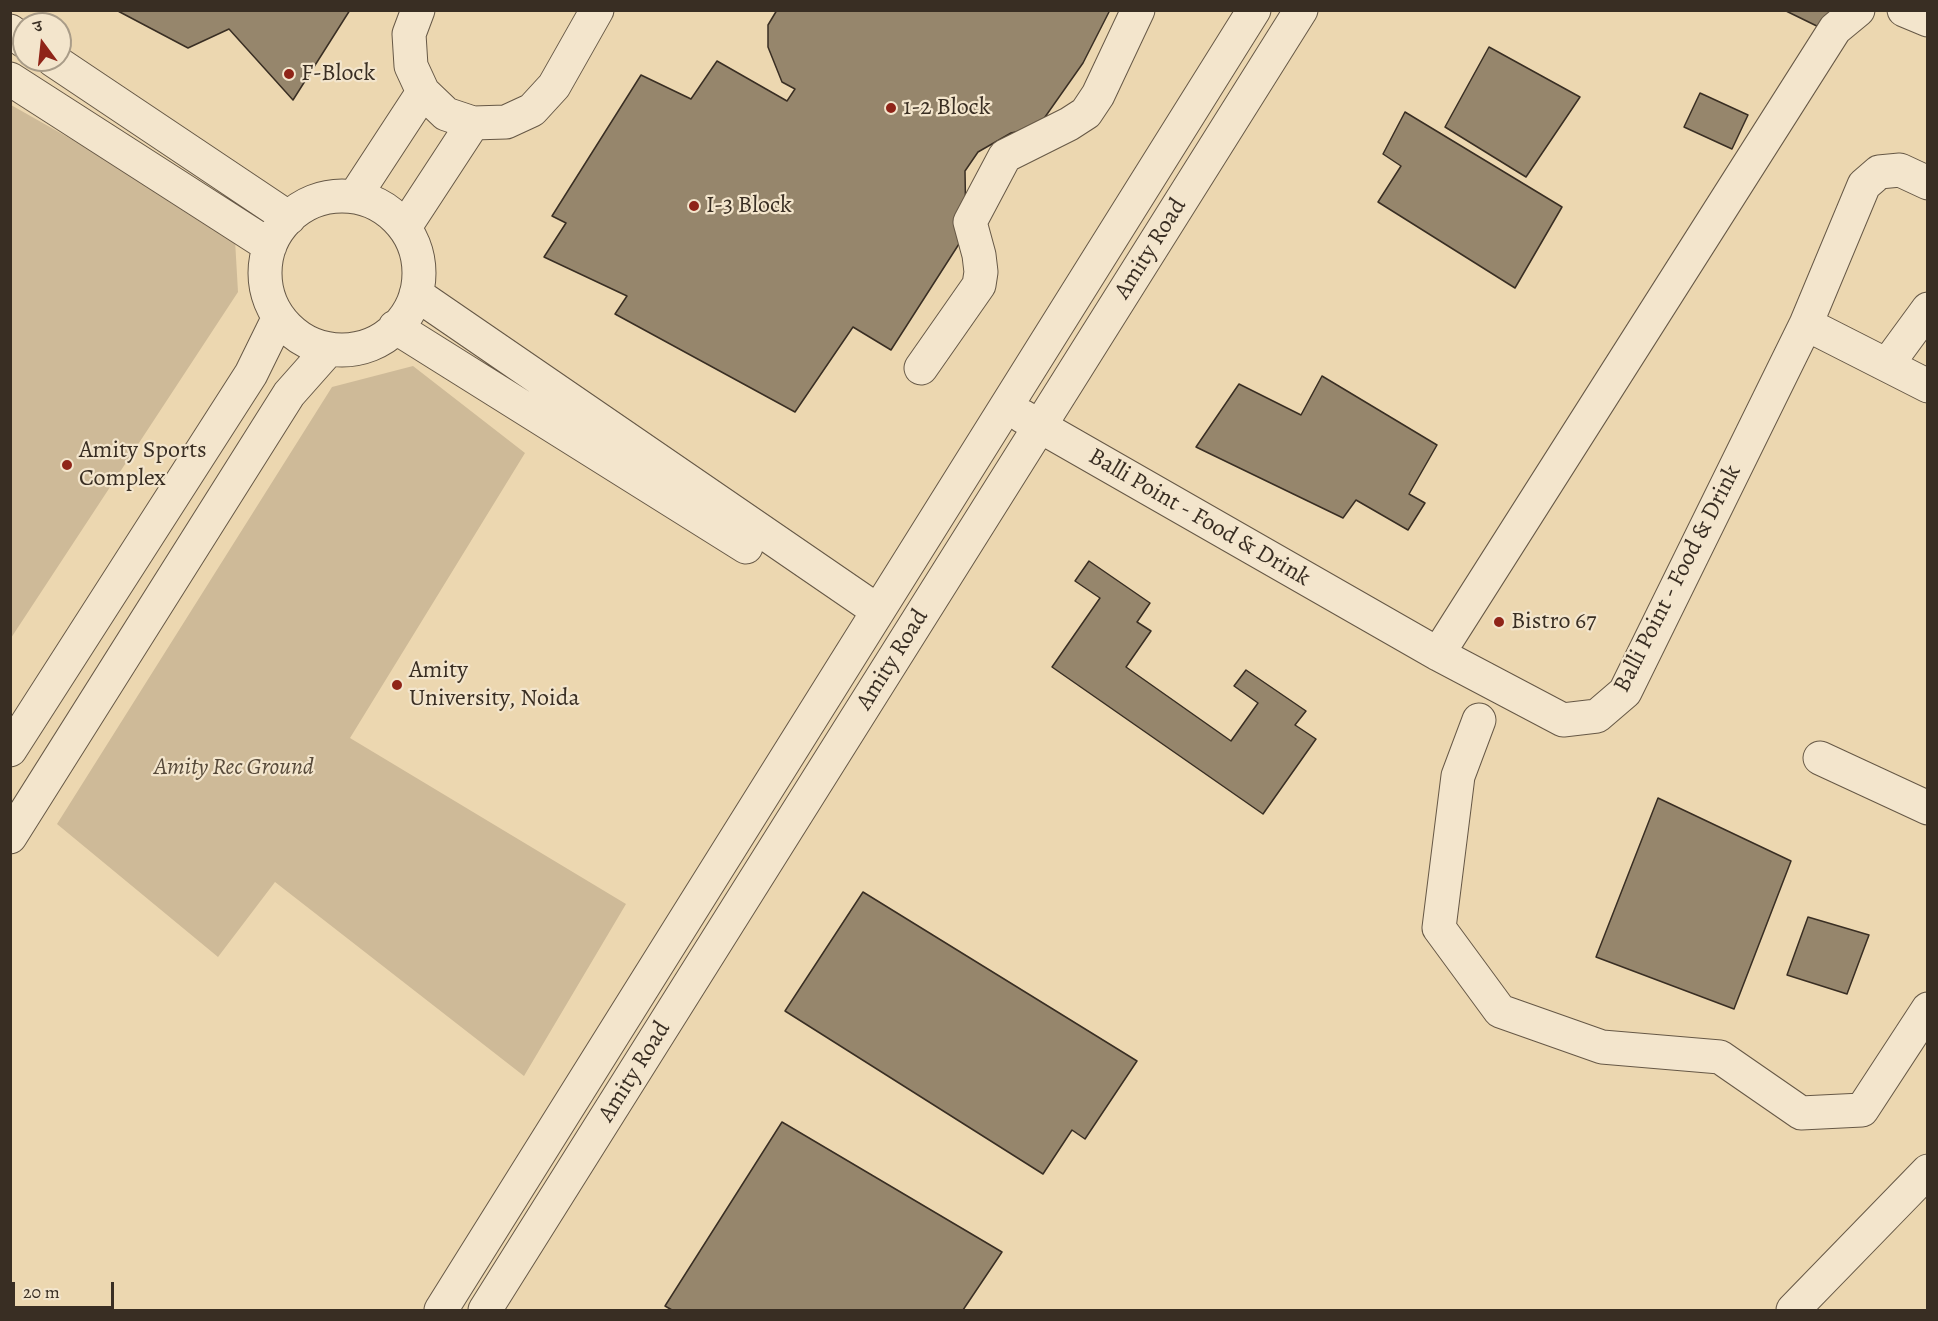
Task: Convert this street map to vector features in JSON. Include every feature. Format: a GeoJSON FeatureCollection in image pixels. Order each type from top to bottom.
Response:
{"type":"FeatureCollection","features":[{"type":"Feature","properties":{"kind":"street"},"geometry":{"type":"LineString","coordinates":[[418,10],[409,34],[411,66],[423,92],[446,114],[473,123],[506,122],[531,110],[554,86],[597,10]]}},
{"type":"Feature","properties":{"kind":"street"},"geometry":{"type":"LineString","coordinates":[[921,368],[979,285],[981,272],[979,255],[970,222],[1005,156],[1086,113],[1098,95],[1138,10]]}},
{"type":"Feature","properties":{"kind":"street","name":"Amity Road"},"geometry":{"type":"LineString","coordinates":[[441,1311],[1254,10]]}},
{"type":"Feature","properties":{"kind":"street","name":"Amity Road"},"geometry":{"type":"LineString","coordinates":[[485,1311],[1301,10]]}},
{"type":"Feature","properties":{"kind":"street"},"geometry":{"type":"LineString","coordinates":[[1438,654],[1834,29],[1858,10]]}},
{"type":"Feature","properties":{"kind":"street"},"geometry":{"type":"LineString","coordinates":[[1904,10],[1928,20]]}},
{"type":"Feature","properties":{"kind":"street"},"geometry":{"type":"LineString","coordinates":[[71,72],[289,218]]}},
{"type":"Feature","properties":{"kind":"street"},"geometry":{"type":"LineString","coordinates":[[10,79],[270,246]]}},
{"type":"Feature","properties":{"kind":"street"},"geometry":{"type":"LineString","coordinates":[[355,196],[423,92]]}},
{"type":"Feature","properties":{"kind":"street"},"geometry":{"type":"LineString","coordinates":[[405,227],[473,123]]}},
{"type":"Feature","properties":{"kind":"street","name":"Balli Point - Food & Drink"},"geometry":{"type":"LineString","coordinates":[[1006,407],[1438,654],[1563,720],[1597,716],[1625,692],[1806,324],[1864,185],[1879,172],[1900,170],[1928,183]]}},
{"type":"Feature","properties":{"kind":"street"},"geometry":{"type":"LineString","coordinates":[[355,196],[382,206],[405,227],[418,253],[419,286],[409,312],[387,336],[361,348],[328,350],[302,340],[278,319],[266,292],[264,261],[274,233],[289,218],[298,208],[322,197],[355,196]]}},
{"type":"Feature","properties":{"kind":"street"},"geometry":{"type":"LineString","coordinates":[[416,294],[873,619]]}},
{"type":"Feature","properties":{"kind":"street"},"geometry":{"type":"LineString","coordinates":[[1887,365],[1928,309]]}},
{"type":"Feature","properties":{"kind":"street"},"geometry":{"type":"LineString","coordinates":[[10,750],[251,374],[278,319]]}},
{"type":"Feature","properties":{"kind":"street"},"geometry":{"type":"LineString","coordinates":[[1806,324],[1928,386]]}},
{"type":"Feature","properties":{"kind":"street"},"geometry":{"type":"LineString","coordinates":[[395,327],[775,565],[873,619]]}},
{"type":"Feature","properties":{"kind":"street"},"geometry":{"type":"LineString","coordinates":[[10,837],[289,394],[328,350]]}},
{"type":"Feature","properties":{"kind":"street"},"geometry":{"type":"LineString","coordinates":[[1479,720],[1458,776],[1439,928],[1500,1011],[1602,1047],[1720,1057],[1801,1113],[1862,1110],[1928,1009]]}},
{"type":"Feature","properties":{"kind":"street"},"geometry":{"type":"LineString","coordinates":[[1820,758],[1928,808]]}},
{"type":"Feature","properties":{"kind":"street"},"geometry":{"type":"LineString","coordinates":[[1793,1311],[1928,1171]]}},
{"type":"Feature","properties":{"kind":"green space","name":"Amity Sports Complex"},"geometry":{"type":"Polygon","coordinates":[[[11,105],[94,152],[235,240],[238,292],[11,638],[11,105]]]}},
{"type":"Feature","properties":{"kind":"green space","name":"Amity Rec Ground"},"geometry":{"type":"Polygon","coordinates":[[[413,366],[525,453],[350,738],[626,904],[524,1076],[275,882],[218,957],[57,824],[332,387],[413,366]]]}},
{"type":"Feature","properties":{"kind":"building","name":"F-Block"},"geometry":{"type":"Polygon","coordinates":[[[116,10],[350,10],[293,100],[229,29],[188,48],[116,10]]]}},
{"type":"Feature","properties":{"kind":"building"},"geometry":{"type":"Polygon","coordinates":[[[777,10],[1110,10],[1083,63],[1038,127],[1011,133],[978,152],[965,171],[966,233],[891,350],[853,327],[795,412],[615,314],[627,296],[544,257],[566,223],[552,216],[641,75],[691,99],[717,61],[787,101],[795,89],[782,82],[768,47],[768,25],[777,10]]]}},
{"type":"Feature","properties":{"kind":"building"},"geometry":{"type":"Polygon","coordinates":[[[1784,10],[1835,10],[1825,30],[1784,10]]]}},
{"type":"Feature","properties":{"kind":"building"},"geometry":{"type":"Polygon","coordinates":[[[1489,47],[1580,97],[1526,177],[1445,127],[1489,47]]]}},
{"type":"Feature","properties":{"kind":"building"},"geometry":{"type":"Polygon","coordinates":[[[1700,93],[1748,115],[1732,149],[1684,127],[1700,93]]]}},
{"type":"Feature","properties":{"kind":"building"},"geometry":{"type":"Polygon","coordinates":[[[1405,112],[1562,207],[1515,288],[1378,202],[1401,166],[1383,154],[1405,112]]]}},
{"type":"Feature","properties":{"kind":"building"},"geometry":{"type":"Polygon","coordinates":[[[1322,376],[1437,445],[1409,494],[1425,503],[1408,530],[1356,500],[1343,518],[1196,447],[1239,384],[1301,415],[1322,376]]]}},
{"type":"Feature","properties":{"kind":"building"},"geometry":{"type":"Polygon","coordinates":[[[1089,561],[1150,603],[1137,622],[1151,631],[1126,667],[1231,741],[1258,703],[1234,686],[1246,670],[1306,711],[1295,725],[1316,739],[1263,814],[1052,667],[1100,598],[1075,581],[1089,561]]]}},
{"type":"Feature","properties":{"kind":"building"},"geometry":{"type":"Polygon","coordinates":[[[1658,798],[1791,861],[1734,1009],[1596,957],[1658,798]]]}},
{"type":"Feature","properties":{"kind":"building"},"geometry":{"type":"Polygon","coordinates":[[[863,892],[1137,1061],[1085,1139],[1072,1130],[1043,1174],[785,1011],[863,892]]]}},
{"type":"Feature","properties":{"kind":"building"},"geometry":{"type":"Polygon","coordinates":[[[1808,917],[1869,935],[1847,994],[1787,975],[1808,917]]]}},
{"type":"Feature","properties":{"kind":"building"},"geometry":{"type":"Polygon","coordinates":[[[782,1122],[1002,1252],[963,1310],[672,1310],[665,1306],[782,1122]]]}},
{"type":"Feature","properties":{"kind":"place","name":"F-Block"},"geometry":{"type":"Point","coordinates":[289,74]}},
{"type":"Feature","properties":{"kind":"place","name":"1-2 Block"},"geometry":{"type":"Point","coordinates":[891,108]}},
{"type":"Feature","properties":{"kind":"place","name":"I-3 Block"},"geometry":{"type":"Point","coordinates":[694,206]}},
{"type":"Feature","properties":{"kind":"place","name":"Amity Sports Complex"},"geometry":{"type":"Point","coordinates":[67,465]}},
{"type":"Feature","properties":{"kind":"place","name":"Bistro 67"},"geometry":{"type":"Point","coordinates":[1499,622]}},
{"type":"Feature","properties":{"kind":"place","name":"Amity University, Noida"},"geometry":{"type":"Point","coordinates":[397,685]}}]}
